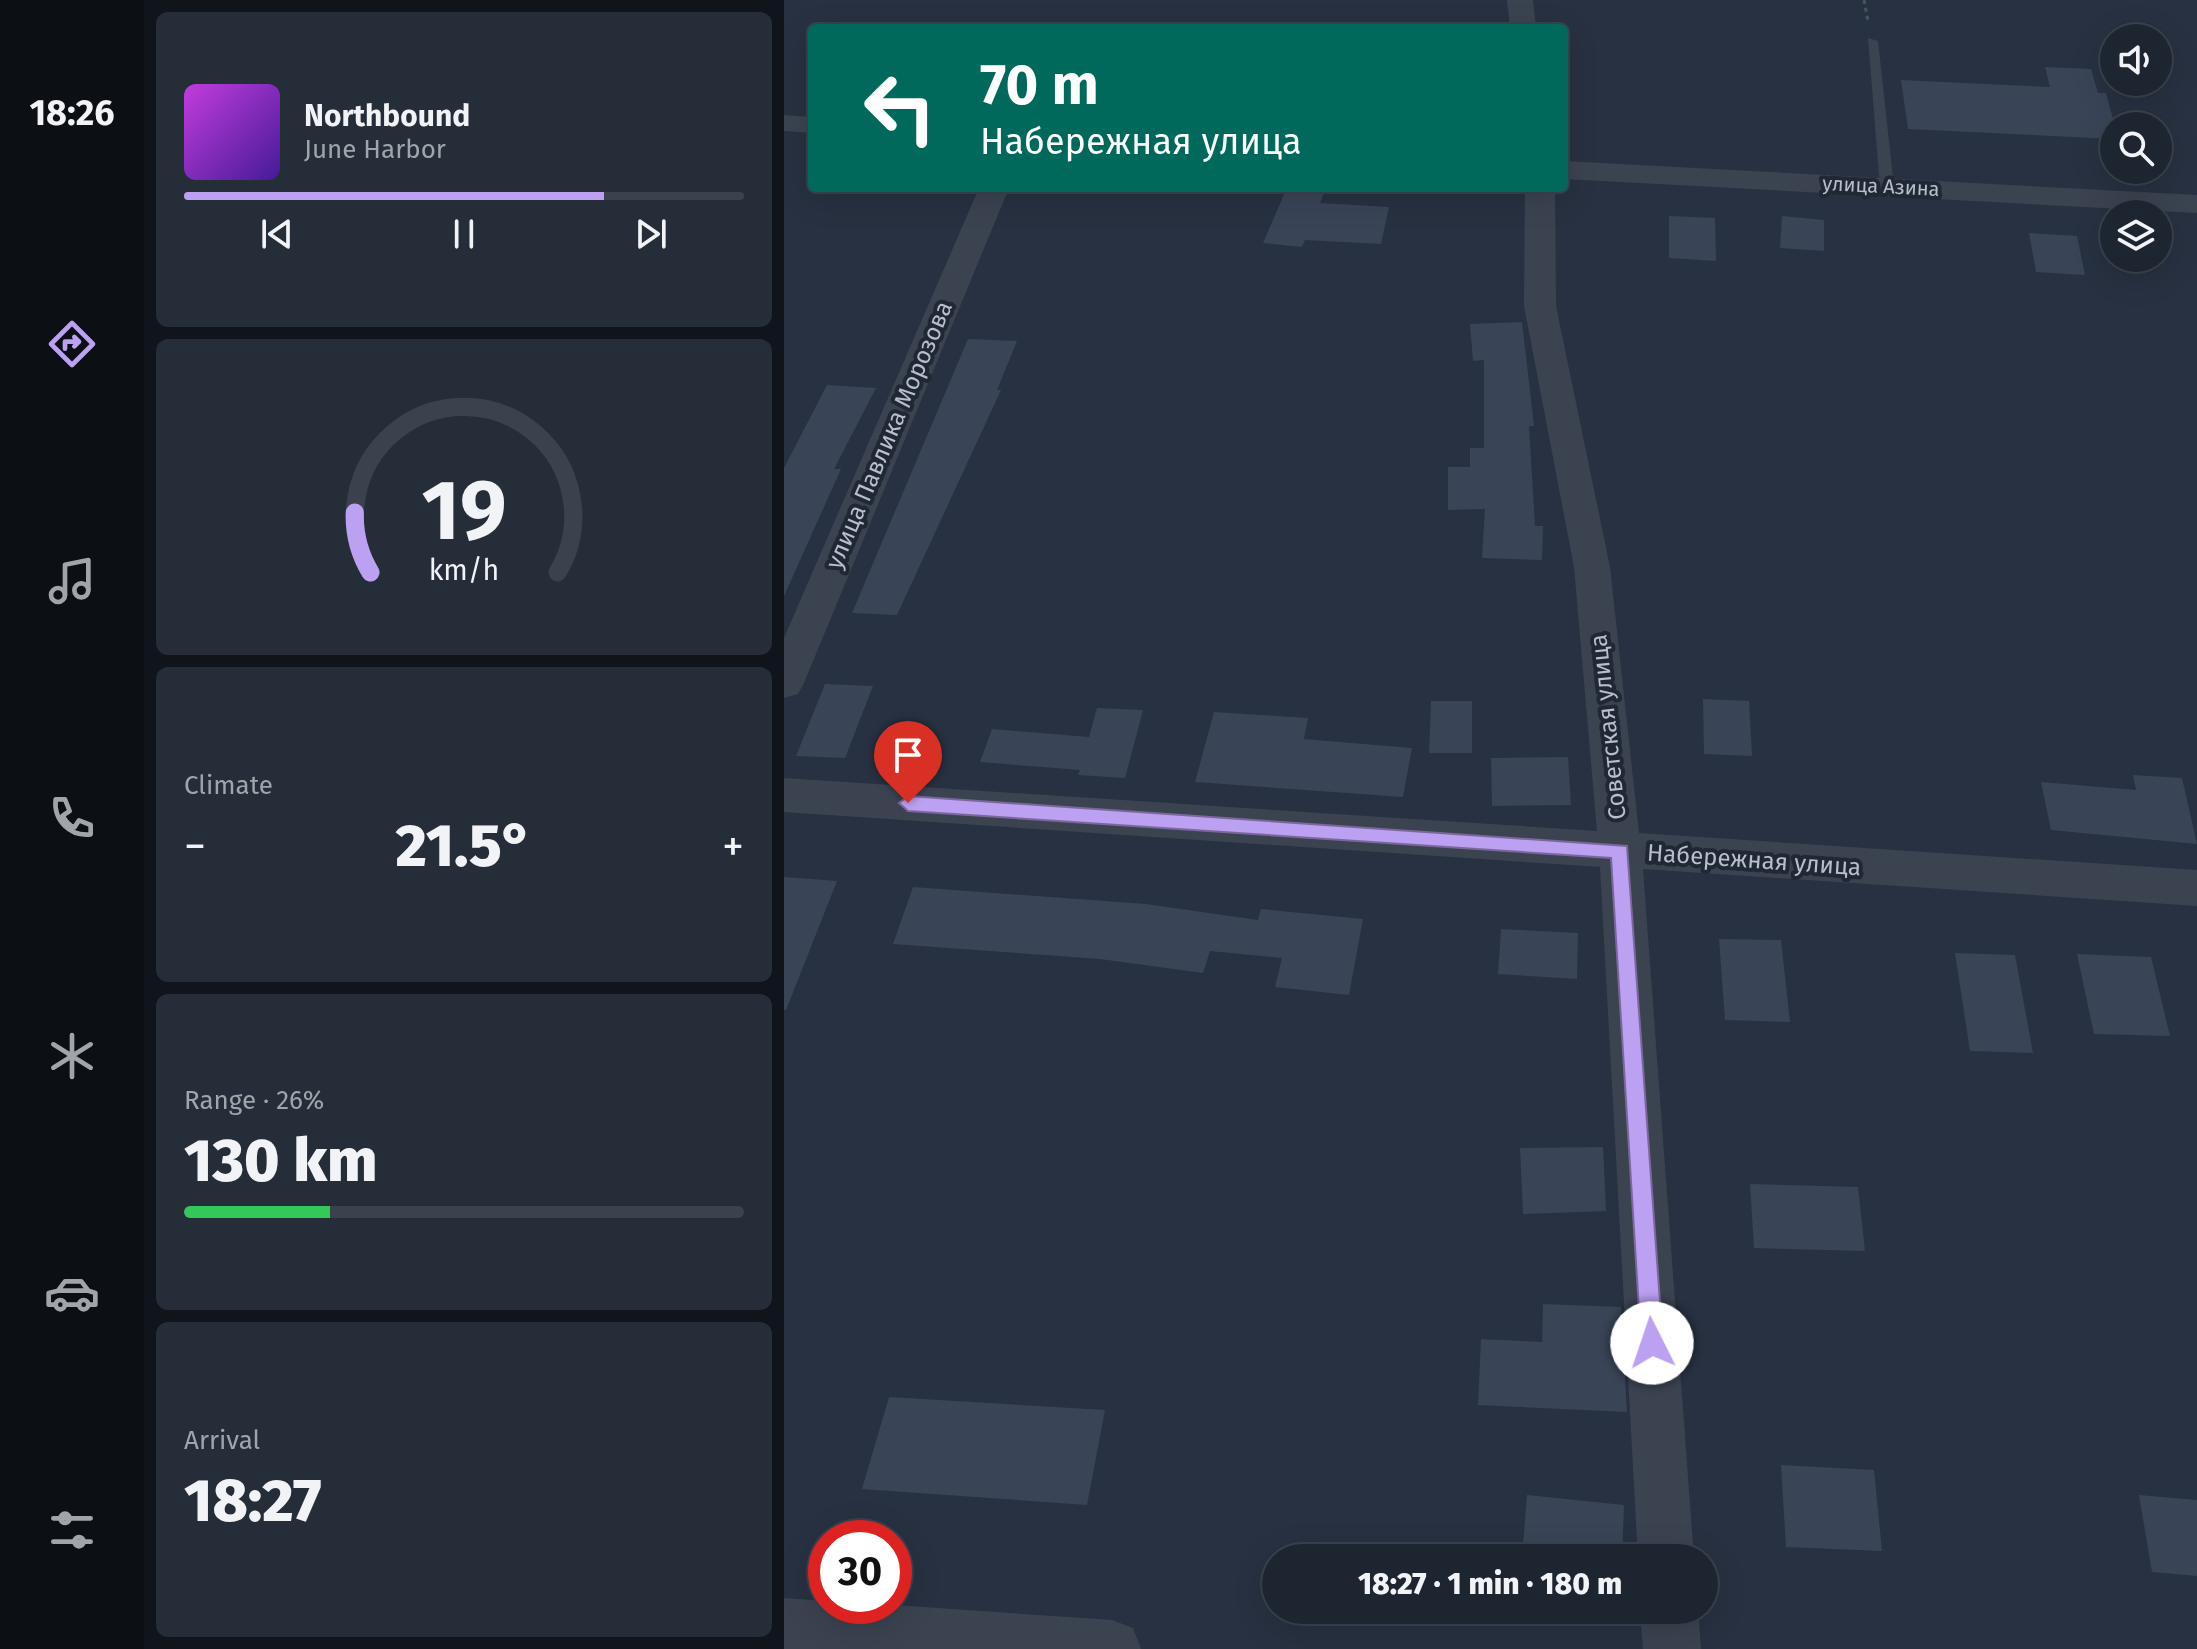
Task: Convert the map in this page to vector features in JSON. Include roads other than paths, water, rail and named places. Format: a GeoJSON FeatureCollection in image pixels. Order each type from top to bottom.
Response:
{"type":"FeatureCollection","features":[{"type":"Feature","properties":{"kind":"street"},"geometry":{"type":"LineString","coordinates":[[1520,0],[1523,24]]}},
{"type":"Feature","properties":{"kind":"street"},"geometry":{"type":"LineString","coordinates":[[784,123],[808,125]]}},
{"type":"Feature","properties":{"kind":"street","name":"улица Азина"},"geometry":{"type":"LineString","coordinates":[[1568,170],[2197,204]]}},
{"type":"Feature","properties":{"kind":"street","name":"улица Павлика Морозова"},"geometry":{"type":"LineString","coordinates":[[784,683],[992,192]]}},
{"type":"Feature","properties":{"kind":"street","name":"Советская улица"},"geometry":{"type":"LineString","coordinates":[[1540,192],[1540,306],[1592,567],[1620,851],[1665,1544]]}},
{"type":"Feature","properties":{"kind":"street","name":"Набережная улица"},"geometry":{"type":"LineString","coordinates":[[784,795],[2197,888]]}},
{"type":"Feature","properties":{"kind":"street"},"geometry":{"type":"LineString","coordinates":[[1670,1624],[1672,1649]]}},
{"type":"Feature","properties":{"kind":"street"},"geometry":{"type":"LineString","coordinates":[[784,1627],[1112,1649]]}},
{"type":"Feature","properties":{"kind":"lane"},"geometry":{"type":"LineString","coordinates":[[1872,41],[1887,187]]}}]}
